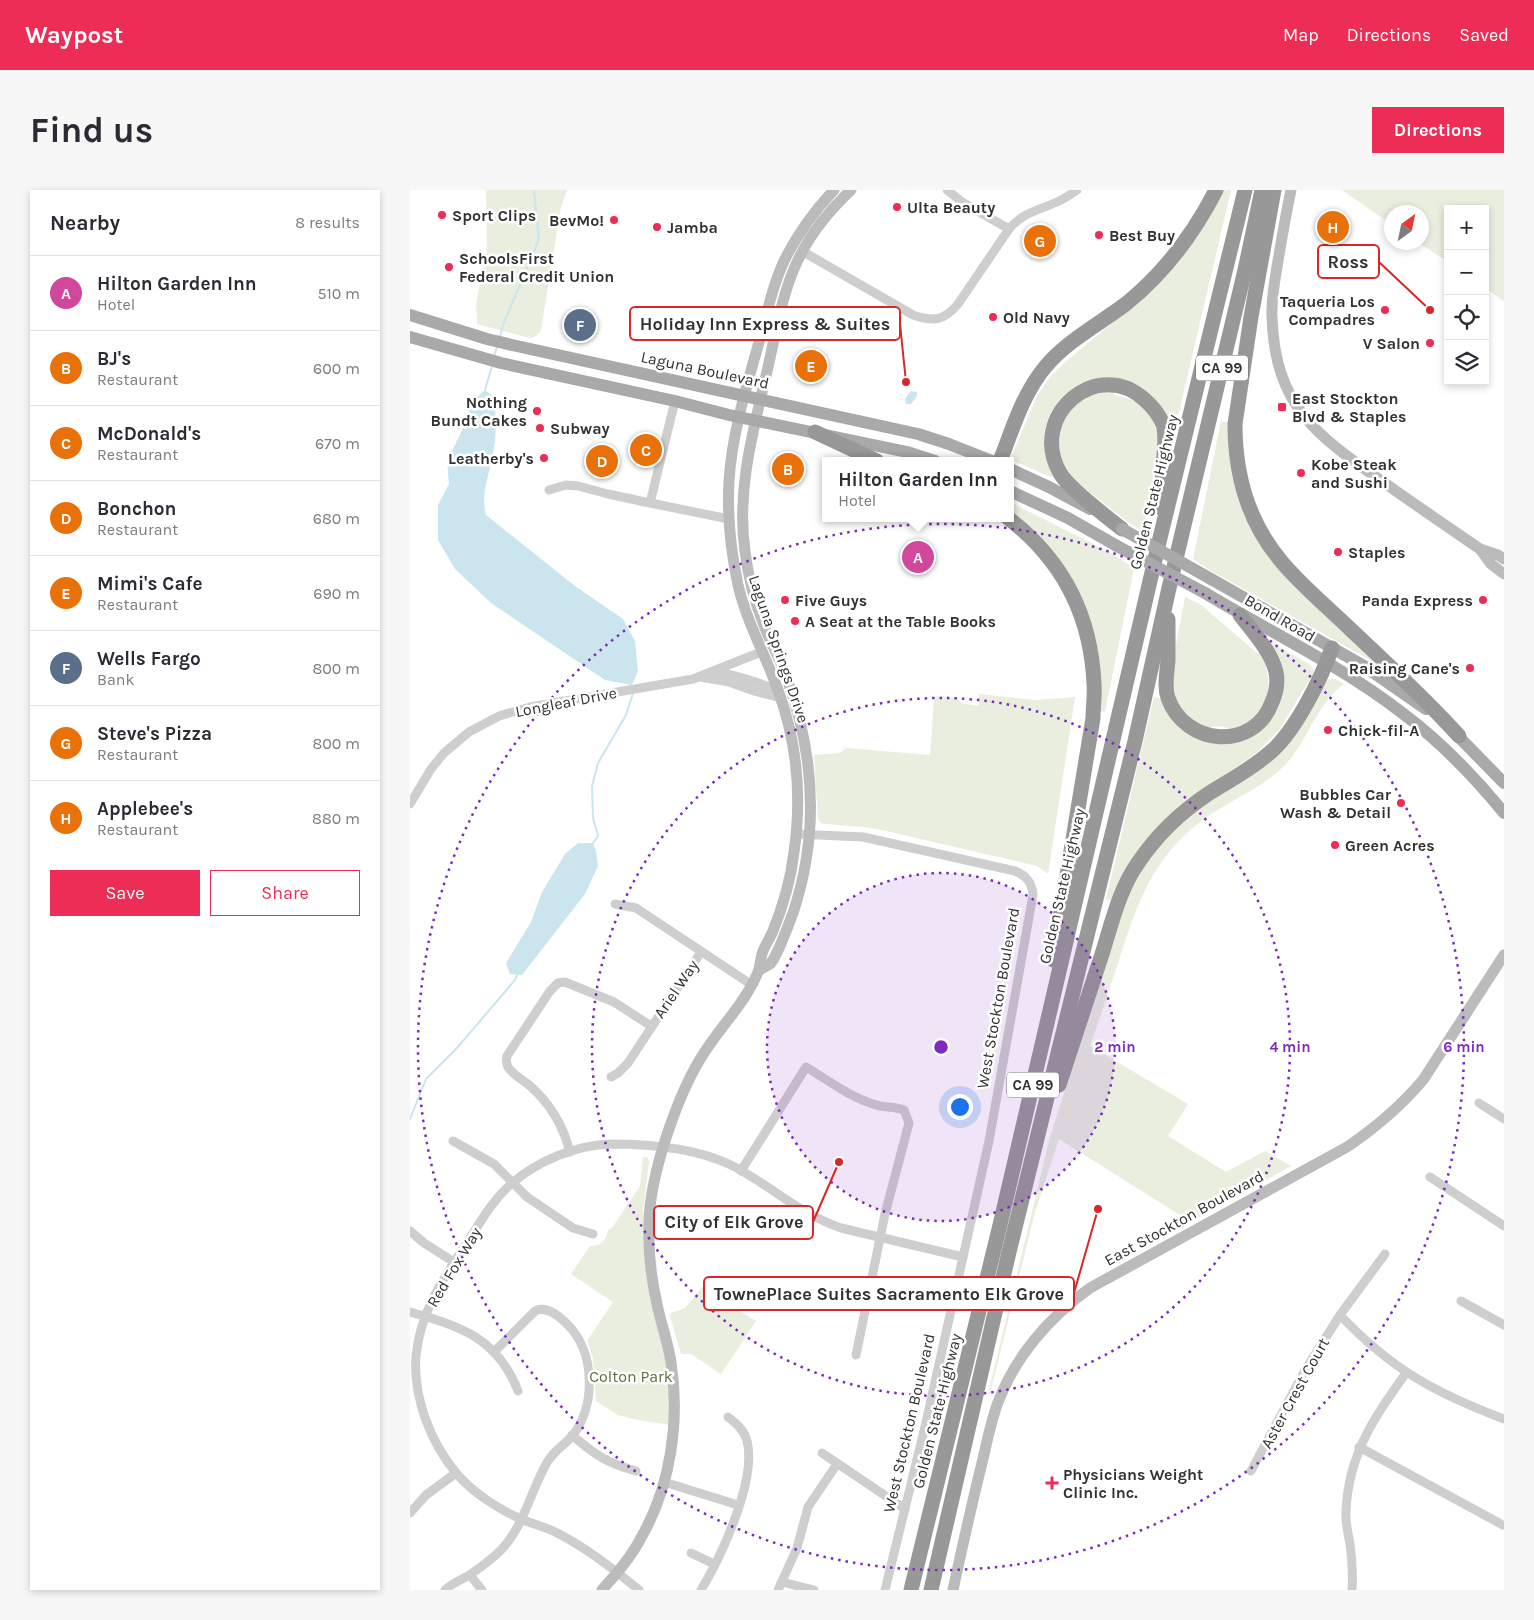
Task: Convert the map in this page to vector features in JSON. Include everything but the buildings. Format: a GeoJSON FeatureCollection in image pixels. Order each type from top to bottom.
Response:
{"type":"FeatureCollection","features":[{"type":"Feature","properties":{"kind":"highway"},"geometry":{"type":"LineString","coordinates":[[1002,457],[1028,392],[1047,364],[1126,303],[1156,276],[1172,258],[1202,216],[1216,190]]}},
{"type":"Feature","properties":{"kind":"highway","name":"Golden State Highway"},"geometry":{"type":"LineString","coordinates":[[911,1590],[1031,1093],[1160,538],[1245,190]]}},
{"type":"Feature","properties":{"kind":"highway","name":"Golden State Highway"},"geometry":{"type":"LineString","coordinates":[[931,1590],[1035,1144],[1135,741],[1168,588],[1245,270],[1262,190]]}},
{"type":"Feature","properties":{"kind":"highway"},"geometry":{"type":"LineString","coordinates":[[1274,190],[1251,317],[1235,424],[1239,472],[1248,504],[1262,534],[1281,561],[1302,584],[1438,713],[1459,736]]}},
{"type":"Feature","properties":{"kind":"highway"},"geometry":{"type":"LineString","coordinates":[[1122,529],[1060,474],[1052,456],[1051,437],[1056,418],[1067,402],[1083,391],[1102,385],[1121,386],[1139,394],[1154,407],[1163,425],[1166,444],[1163,465],[1160,538]]}},
{"type":"Feature","properties":{"kind":"highway"},"geometry":{"type":"LineString","coordinates":[[816,432],[869,457]]}},
{"type":"Feature","properties":{"kind":"highway"},"geometry":{"type":"LineString","coordinates":[[1013,522],[1025,531],[1052,560],[1070,588],[1083,619],[1091,651],[1094,685],[1093,718],[1031,1093]]}},
{"type":"Feature","properties":{"kind":"highway"},"geometry":{"type":"LineString","coordinates":[[1168,588],[1168,661],[1166,678],[1168,697],[1175,714],[1188,727],[1205,735],[1224,738],[1242,734],[1258,724],[1270,710],[1276,692],[1277,674],[1271,656],[1240,615]]}},
{"type":"Feature","properties":{"kind":"highway"},"geometry":{"type":"LineString","coordinates":[[1035,1144],[1046,1126],[1114,916],[1129,877],[1157,838],[1194,805],[1273,750],[1292,727],[1327,663],[1332,648]]}},
{"type":"Feature","properties":{"kind":"main road","name":"Laguna Boulevard"},"geometry":{"type":"LineString","coordinates":[[410,315],[486,339],[918,434],[982,457]]}},
{"type":"Feature","properties":{"kind":"main road"},"geometry":{"type":"LineString","coordinates":[[410,337],[501,363],[740,417],[908,452],[923,457]]}},
{"type":"Feature","properties":{"kind":"main road"},"geometry":{"type":"LineString","coordinates":[[1014,471],[1070,498],[1332,648]]}},
{"type":"Feature","properties":{"kind":"main road","name":"Bond Road"},"geometry":{"type":"LineString","coordinates":[[1014,493],[1068,518],[1205,593],[1240,615],[1327,663],[1376,694],[1426,732],[1473,776],[1504,813]]}},
{"type":"Feature","properties":{"kind":"main road","name":"Bond Road"},"geometry":{"type":"LineString","coordinates":[[1332,648],[1364,666],[1408,696],[1459,736],[1504,782]]}},
{"type":"Feature","properties":{"kind":"street"},"geometry":{"type":"LineString","coordinates":[[744,395],[784,261],[810,218],[834,190]]}},
{"type":"Feature","properties":{"kind":"street"},"geometry":{"type":"LineString","coordinates":[[761,399],[786,289],[802,251],[820,224],[851,190]]}},
{"type":"Feature","properties":{"kind":"street"},"geometry":{"type":"LineString","coordinates":[[947,190],[962,202],[1009,229]]}},
{"type":"Feature","properties":{"kind":"street"},"geometry":{"type":"LineString","coordinates":[[802,251],[913,315],[932,320],[952,311],[1014,223],[1029,213],[1055,203],[1077,190]]}},
{"type":"Feature","properties":{"kind":"street"},"geometry":{"type":"LineString","coordinates":[[1291,190],[1274,281],[1272,317],[1275,349],[1281,372],[1292,398],[1309,422],[1330,443],[1480,549],[1504,559]]}},
{"type":"Feature","properties":{"kind":"street","name":"Laguna Springs Drive"},"geometry":{"type":"LineString","coordinates":[[744,395],[730,466],[728,499],[732,550],[738,585],[746,612],[785,711],[795,760],[798,795],[793,863],[777,919],[760,956],[761,969]]}},
{"type":"Feature","properties":{"kind":"street","name":"Laguna Springs Drive"},"geometry":{"type":"LineString","coordinates":[[602,1590],[617,1573],[641,1539],[660,1495],[671,1446],[674,1401],[671,1362],[654,1292],[649,1253],[652,1193],[664,1147],[680,1101],[704,1052],[737,1009],[761,969],[771,964],[788,926],[802,881],[810,834],[811,786],[802,725],[784,671],[765,629],[752,586],[745,551],[743,518],[744,482],[749,449],[761,399]]}},
{"type":"Feature","properties":{"kind":"street"},"geometry":{"type":"LineString","coordinates":[[650,503],[675,401]]}},
{"type":"Feature","properties":{"kind":"street"},"geometry":{"type":"LineString","coordinates":[[548,490],[566,485],[578,486],[730,520],[736,524],[739,544],[745,551]]}},
{"type":"Feature","properties":{"kind":"street"},"geometry":{"type":"LineString","coordinates":[[1480,549],[1491,564],[1504,574]]}},
{"type":"Feature","properties":{"kind":"street"},"geometry":{"type":"LineString","coordinates":[[732,550],[739,558],[744,581],[752,586]]}},
{"type":"Feature","properties":{"kind":"street"},"geometry":{"type":"LineString","coordinates":[[738,585],[745,590],[756,622],[765,629]]}},
{"type":"Feature","properties":{"kind":"street","name":"Longleaf Drive"},"geometry":{"type":"LineString","coordinates":[[410,804],[444,753],[469,732],[486,722],[515,710],[701,677],[761,652]]}},
{"type":"Feature","properties":{"kind":"street"},"geometry":{"type":"LineString","coordinates":[[712,672],[731,674],[779,693]]}},
{"type":"Feature","properties":{"kind":"street","name":"Longleaf Drive"},"geometry":{"type":"LineString","coordinates":[[701,677],[730,682],[754,691],[779,693]]}},
{"type":"Feature","properties":{"kind":"street","name":"West Stockton Boulevard"},"geometry":{"type":"LineString","coordinates":[[796,834],[863,837],[1015,871],[1028,879],[1032,888],[1033,900],[992,1125],[885,1590]]}},
{"type":"Feature","properties":{"kind":"street"},"geometry":{"type":"LineString","coordinates":[[616,904],[636,908],[752,984]]}},
{"type":"Feature","properties":{"kind":"street","name":"Ariel Way"},"geometry":{"type":"LineString","coordinates":[[611,1077],[628,1063],[701,952]]}},
{"type":"Feature","properties":{"kind":"street","name":"East Stockton Boulevard"},"geometry":{"type":"LineString","coordinates":[[953,1590],[997,1407],[1013,1370],[1041,1331],[1061,1310],[1090,1288],[1347,1147],[1379,1124],[1412,1094],[1423,1080],[1504,955]]}},
{"type":"Feature","properties":{"kind":"street"},"geometry":{"type":"LineString","coordinates":[[570,1152],[566,1137],[551,1109],[538,1093],[508,1068],[507,1056],[550,991],[558,983],[562,982],[614,1002],[651,1026]]}},
{"type":"Feature","properties":{"kind":"street"},"geometry":{"type":"LineString","coordinates":[[741,1171],[806,1067],[858,1099],[875,1105],[904,1110],[909,1123],[885,1214],[882,1237],[856,1355]]}},
{"type":"Feature","properties":{"kind":"street"},"geometry":{"type":"LineString","coordinates":[[1479,1103],[1504,1119]]}},
{"type":"Feature","properties":{"kind":"street"},"geometry":{"type":"LineString","coordinates":[[453,1141],[494,1164],[527,1197],[573,1228],[593,1234]]}},
{"type":"Feature","properties":{"kind":"street","name":"Red Fox Way"},"geometry":{"type":"LineString","coordinates":[[639,1590],[565,1536],[521,1519],[483,1496],[456,1473],[433,1435],[420,1404],[416,1356],[425,1316],[434,1296],[454,1262],[490,1207],[512,1183],[542,1164],[570,1152],[607,1144],[685,1150],[712,1158],[741,1171],[797,1208],[822,1221],[841,1228],[963,1257]]}},
{"type":"Feature","properties":{"kind":"street"},"geometry":{"type":"LineString","coordinates":[[1430,1177],[1504,1226]]}},
{"type":"Feature","properties":{"kind":"street"},"geometry":{"type":"LineString","coordinates":[[410,1231],[424,1243],[454,1262]]}},
{"type":"Feature","properties":{"kind":"street","name":"Aster Crest Court"},"geometry":{"type":"LineString","coordinates":[[1252,1471],[1304,1372],[1340,1315],[1385,1254]]}},
{"type":"Feature","properties":{"kind":"street"},"geometry":{"type":"LineString","coordinates":[[1461,1301],[1504,1325]]}},
{"type":"Feature","properties":{"kind":"street"},"geometry":{"type":"LineString","coordinates":[[445,1590],[458,1579],[470,1575],[506,1544],[521,1519],[547,1462],[559,1446],[572,1436],[584,1412],[589,1384],[585,1354],[580,1341],[571,1328],[554,1314],[546,1309],[539,1309],[495,1351]]}},
{"type":"Feature","properties":{"kind":"street"},"geometry":{"type":"LineString","coordinates":[[410,1312],[457,1327],[495,1351],[514,1381],[518,1391]]}},
{"type":"Feature","properties":{"kind":"street"},"geometry":{"type":"LineString","coordinates":[[1340,1315],[1373,1348],[1406,1373],[1446,1396],[1504,1418]]}},
{"type":"Feature","properties":{"kind":"street"},"geometry":{"type":"LineString","coordinates":[[1352,1590],[1352,1569],[1346,1511],[1350,1478],[1359,1447],[1377,1413],[1406,1373]]}},
{"type":"Feature","properties":{"kind":"street"},"geometry":{"type":"LineString","coordinates":[[410,1406],[420,1404]]}},
{"type":"Feature","properties":{"kind":"street"},"geometry":{"type":"LineString","coordinates":[[701,1590],[729,1532],[745,1485],[749,1463],[748,1447],[742,1430],[738,1424],[728,1417]]}},
{"type":"Feature","properties":{"kind":"street"},"geometry":{"type":"LineString","coordinates":[[572,1436],[598,1457],[616,1466],[636,1472]]}},
{"type":"Feature","properties":{"kind":"street"},"geometry":{"type":"LineString","coordinates":[[1359,1447],[1503,1524]]}},
{"type":"Feature","properties":{"kind":"street"},"geometry":{"type":"LineString","coordinates":[[822,1453],[905,1509]]}},
{"type":"Feature","properties":{"kind":"street"},"geometry":{"type":"LineString","coordinates":[[814,1590],[780,1586],[797,1548],[808,1506],[837,1464]]}},
{"type":"Feature","properties":{"kind":"street"},"geometry":{"type":"LineString","coordinates":[[410,1513],[426,1495],[456,1473]]}},
{"type":"Feature","properties":{"kind":"street"},"geometry":{"type":"LineString","coordinates":[[664,1482],[738,1505]]}},
{"type":"Feature","properties":{"kind":"street"},"geometry":{"type":"LineString","coordinates":[[691,1553],[714,1564]]}},
{"type":"Feature","properties":{"kind":"street"},"geometry":{"type":"LineString","coordinates":[[470,1575],[482,1590]]}},
{"type":"Feature","properties":{"kind":"green space"},"geometry":{"type":"Polygon","coordinates":[[[486,190],[567,190],[561,207],[541,330],[534,337],[530,338],[477,324],[476,303],[487,251],[486,190]]]}},
{"type":"Feature","properties":{"kind":"green space"},"geometry":{"type":"Polygon","coordinates":[[[1221,190],[1231,190],[1176,425],[1167,423],[1150,395],[1129,381],[1111,377],[1093,379],[1077,386],[1063,396],[1052,411],[1045,428],[1044,451],[1055,475],[1051,477],[1016,462],[1012,455],[1037,396],[1050,377],[1135,304],[1221,190]]]}},
{"type":"Feature","properties":{"kind":"green space"},"geometry":{"type":"Polygon","coordinates":[[[1342,190],[1504,190],[1504,301],[1489,291],[1489,205],[1444,205],[1444,259],[1429,250],[1429,205],[1384,205],[1384,219],[1342,190]]]}},
{"type":"Feature","properties":{"kind":"green space"},"geometry":{"type":"Polygon","coordinates":[[[1111,390],[1115,395],[1142,403],[1153,419],[1157,433],[1158,448],[1143,531],[1129,523],[1074,480],[1066,470],[1057,449],[1058,426],[1078,399],[1111,390]]]}},
{"type":"Feature","properties":{"kind":"green space"},"geometry":{"type":"Polygon","coordinates":[[[1221,421],[1231,423],[1245,511],[1379,665],[1193,559],[1221,421]]]}},
{"type":"Feature","properties":{"kind":"green space"},"geometry":{"type":"Polygon","coordinates":[[[1014,504],[1111,553],[1134,568],[1105,712],[1096,710],[1087,620],[1014,517],[1014,504]]]}},
{"type":"Feature","properties":{"kind":"green space"},"geometry":{"type":"Polygon","coordinates":[[[1185,597],[1200,604],[1257,653],[1260,651],[1265,664],[1268,687],[1262,707],[1256,715],[1234,730],[1219,726],[1205,729],[1183,713],[1176,699],[1173,671],[1185,597]]]}},
{"type":"Feature","properties":{"kind":"green space"},"geometry":{"type":"Polygon","coordinates":[[[1272,643],[1309,664],[1314,670],[1279,730],[1256,753],[1193,798],[1115,901],[1106,899],[1154,697],[1161,699],[1171,717],[1183,730],[1197,738],[1217,743],[1277,707],[1269,646],[1272,643]]]}},
{"type":"Feature","properties":{"kind":"green space"},"geometry":{"type":"Polygon","coordinates":[[[1335,679],[1344,684],[1327,701],[1301,744],[1286,764],[1265,782],[1217,810],[1195,826],[1179,841],[1155,872],[1131,924],[1090,1046],[1188,1104],[1168,1136],[1226,1172],[1265,1151],[1291,1166],[1191,1222],[1059,1139],[1035,1212],[990,1394],[988,1394],[1050,1137],[1124,905],[1132,887],[1150,856],[1189,815],[1267,765],[1279,754],[1325,682],[1335,679]]]}},
{"type":"Feature","properties":{"kind":"green space"},"geometry":{"type":"Polygon","coordinates":[[[979,694],[1035,700],[1075,697],[1048,874],[1037,866],[882,830],[821,823],[818,819],[814,755],[840,753],[846,748],[930,755],[934,699],[937,696],[957,698],[961,703],[979,706],[979,694]]]}},
{"type":"Feature","properties":{"kind":"green space","name":"Colton Park"},"geometry":{"type":"Polygon","coordinates":[[[643,1157],[648,1158],[649,1162],[643,1211],[671,1397],[670,1425],[618,1415],[596,1401],[593,1357],[587,1341],[613,1302],[571,1274],[590,1246],[600,1244],[604,1240],[608,1230],[612,1228],[640,1186],[643,1157]]]}},
{"type":"Feature","properties":{"kind":"green space"},"geometry":{"type":"Polygon","coordinates":[[[702,1287],[756,1321],[721,1374],[691,1354],[681,1354],[670,1316],[671,1313],[685,1308],[702,1287]]]}},
{"type":"Feature","properties":{"kind":"water"},"geometry":{"type":"Polygon","coordinates":[[[485,390],[494,397],[496,425],[492,461],[484,499],[486,515],[575,586],[623,619],[635,641],[638,671],[632,685],[605,680],[491,603],[455,569],[438,540],[438,505],[449,484],[447,460],[460,435],[473,401],[485,390]]]}},
{"type":"Feature","properties":{"kind":"water"},"geometry":{"type":"Polygon","coordinates":[[[911,391],[917,392],[917,396],[911,404],[906,404],[905,399],[911,391]]]}},
{"type":"Feature","properties":{"kind":"water"},"geometry":{"type":"Polygon","coordinates":[[[578,843],[593,843],[596,851],[598,866],[585,894],[522,975],[510,974],[506,963],[531,922],[542,892],[565,854],[578,843]]]}},
{"type":"Feature","properties":{"kind":"waterway"},"geometry":{"type":"LineString","coordinates":[[500,337],[503,325],[539,239],[534,190]]}},
{"type":"Feature","properties":{"kind":"waterway"},"geometry":{"type":"LineString","coordinates":[[494,357],[497,347]]}},
{"type":"Feature","properties":{"kind":"waterway"},"geometry":{"type":"LineString","coordinates":[[485,390],[492,366]]}},
{"type":"Feature","properties":{"kind":"waterway"},"geometry":{"type":"LineString","coordinates":[[593,843],[598,836],[593,818],[592,786],[598,763],[626,715],[633,693]]}},
{"type":"Feature","properties":{"kind":"waterway"},"geometry":{"type":"LineString","coordinates":[[410,1119],[426,1079],[457,1048],[515,980],[517,975]]}},
{"type":"Feature","properties":{"kind":"place","name":"Ulta Beauty"},"geometry":{"type":"Point","coordinates":[897,207]}},
{"type":"Feature","properties":{"kind":"place","name":"Sport Clips"},"geometry":{"type":"Point","coordinates":[442,215]}},
{"type":"Feature","properties":{"kind":"place","name":"BevMo!"},"geometry":{"type":"Point","coordinates":[614,220]}},
{"type":"Feature","properties":{"kind":"place","name":"Jamba"},"geometry":{"type":"Point","coordinates":[657,227]}},
{"type":"Feature","properties":{"kind":"place","name":"Applebee's"},"geometry":{"type":"Point","coordinates":[1333,227]}},
{"type":"Feature","properties":{"kind":"place","name":"Best Buy"},"geometry":{"type":"Point","coordinates":[1099,235]}},
{"type":"Feature","properties":{"kind":"place","name":"Steve's Pizza"},"geometry":{"type":"Point","coordinates":[1040,241]}},
{"type":"Feature","properties":{"kind":"place","name":"SchoolsFirst Federal Credit Union"},"geometry":{"type":"Point","coordinates":[449,267]}},
{"type":"Feature","properties":{"kind":"place","name":"Taqueria Los Compadres"},"geometry":{"type":"Point","coordinates":[1385,310]}},
{"type":"Feature","properties":{"kind":"place","name":"Ross"},"geometry":{"type":"Point","coordinates":[1430,310]}},
{"type":"Feature","properties":{"kind":"place","name":"Old Navy"},"geometry":{"type":"Point","coordinates":[993,317]}},
{"type":"Feature","properties":{"kind":"place","name":"Wells Fargo"},"geometry":{"type":"Point","coordinates":[580,325]}},
{"type":"Feature","properties":{"kind":"place","name":"V Salon"},"geometry":{"type":"Point","coordinates":[1430,343]}},
{"type":"Feature","properties":{"kind":"place","name":"Mimi's Cafe"},"geometry":{"type":"Point","coordinates":[811,366]}},
{"type":"Feature","properties":{"kind":"place","name":"Holiday Inn Express & Suites"},"geometry":{"type":"Point","coordinates":[906,382]}},
{"type":"Feature","properties":{"kind":"place","name":"East Stockton Blvd & Staples"},"geometry":{"type":"Point","coordinates":[1282,407]}},
{"type":"Feature","properties":{"kind":"place","name":"Nothing Bundt Cakes"},"geometry":{"type":"Point","coordinates":[537,411]}},
{"type":"Feature","properties":{"kind":"place","name":"Subway"},"geometry":{"type":"Point","coordinates":[540,428]}},
{"type":"Feature","properties":{"kind":"place","name":"McDonald's"},"geometry":{"type":"Point","coordinates":[646,450]}},
{"type":"Feature","properties":{"kind":"place","name":"Leatherby's"},"geometry":{"type":"Point","coordinates":[544,458]}},
{"type":"Feature","properties":{"kind":"place","name":"Bonchon"},"geometry":{"type":"Point","coordinates":[602,461]}},
{"type":"Feature","properties":{"kind":"place","name":"BJ's"},"geometry":{"type":"Point","coordinates":[788,469]}},
{"type":"Feature","properties":{"kind":"place","name":"Kobe Steak and Sushi"},"geometry":{"type":"Point","coordinates":[1301,473]}},
{"type":"Feature","properties":{"kind":"place","name":"Staples"},"geometry":{"type":"Point","coordinates":[1338,552]}},
{"type":"Feature","properties":{"kind":"place","name":"Hilton Garden Inn"},"geometry":{"type":"Point","coordinates":[918,557]}},
{"type":"Feature","properties":{"kind":"place","name":"Five Guys"},"geometry":{"type":"Point","coordinates":[785,600]}},
{"type":"Feature","properties":{"kind":"place","name":"Panda Express"},"geometry":{"type":"Point","coordinates":[1483,600]}},
{"type":"Feature","properties":{"kind":"place","name":"A Seat at the Table Books"},"geometry":{"type":"Point","coordinates":[795,621]}},
{"type":"Feature","properties":{"kind":"place","name":"Raising Cane's"},"geometry":{"type":"Point","coordinates":[1470,668]}},
{"type":"Feature","properties":{"kind":"place","name":"Chick-fil-A"},"geometry":{"type":"Point","coordinates":[1328,730]}},
{"type":"Feature","properties":{"kind":"place","name":"Bubbles Car Wash & Detail"},"geometry":{"type":"Point","coordinates":[1401,803]}},
{"type":"Feature","properties":{"kind":"place","name":"Green Acres"},"geometry":{"type":"Point","coordinates":[1335,845]}},
{"type":"Feature","properties":{"kind":"place","name":"City of Elk Grove"},"geometry":{"type":"Point","coordinates":[839,1162]}},
{"type":"Feature","properties":{"kind":"place","name":"TownePlace Suites Sacramento Elk Grove"},"geometry":{"type":"Point","coordinates":[1098,1209]}},
{"type":"Feature","properties":{"kind":"place","name":"Physicians Weight Clinic Inc."},"geometry":{"type":"Point","coordinates":[1052,1483]}}]}
